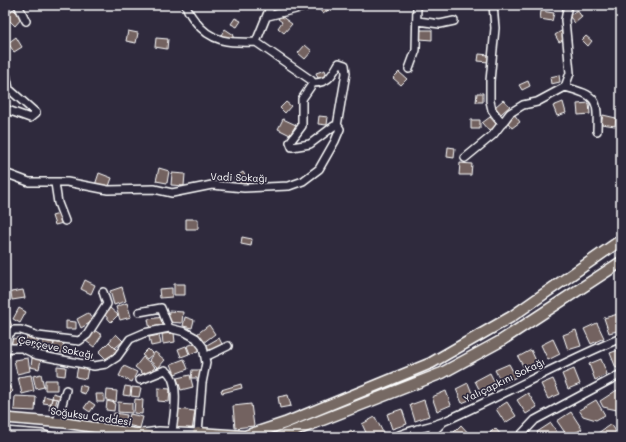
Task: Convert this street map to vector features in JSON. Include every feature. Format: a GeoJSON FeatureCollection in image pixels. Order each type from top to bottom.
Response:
{"type":"FeatureCollection","features":[{"type":"Feature","properties":{"kind":"highway"},"geometry":{"type":"LineString","coordinates":[[198,433],[243,437],[285,423],[431,363],[511,317],[620,240]]}},
{"type":"Feature","properties":{"kind":"highway"},"geometry":{"type":"LineString","coordinates":[[279,437],[442,373],[498,342],[621,262]]}},
{"type":"Feature","properties":{"kind":"highway"},"geometry":{"type":"LineString","coordinates":[[142,436],[157,437]]}},
{"type":"Feature","properties":{"kind":"main road","name":"Soğuksu Caddesi"},"geometry":{"type":"LineString","coordinates":[[5,418],[58,422],[102,432],[142,436]]}},
{"type":"Feature","properties":{"kind":"street"},"geometry":{"type":"LineString","coordinates":[[18,5],[26,21]]}},
{"type":"Feature","properties":{"kind":"street"},"geometry":{"type":"LineString","coordinates":[[186,5],[201,30],[217,40],[232,43],[256,42],[311,80],[313,83],[312,87],[305,93],[302,99],[303,122],[300,129],[290,142],[290,146],[296,148],[310,144],[337,126]]}},
{"type":"Feature","properties":{"kind":"street"},"geometry":{"type":"LineString","coordinates":[[256,42],[272,5]]}},
{"type":"Feature","properties":{"kind":"street"},"geometry":{"type":"LineString","coordinates":[[268,16],[312,5]]}},
{"type":"Feature","properties":{"kind":"street"},"geometry":{"type":"LineString","coordinates":[[409,69],[416,50],[418,21],[417,5]]}},
{"type":"Feature","properties":{"kind":"street"},"geometry":{"type":"LineString","coordinates":[[493,5],[495,28],[490,81],[490,101],[492,110],[502,124]]}},
{"type":"Feature","properties":{"kind":"street"},"geometry":{"type":"LineString","coordinates":[[465,158],[493,135],[510,113],[523,105],[537,102],[565,87],[570,73],[565,20],[568,5]]}},
{"type":"Feature","properties":{"kind":"street"},"geometry":{"type":"LineString","coordinates":[[418,21],[440,24],[454,21]]}},
{"type":"Feature","properties":{"kind":"street","name":"Vadi Sokağı"},"geometry":{"type":"LineString","coordinates":[[5,173],[29,182],[67,182],[108,190],[154,189],[178,193],[212,185],[244,188],[289,186],[304,181],[319,168],[340,129],[337,126],[346,73],[345,65],[339,63],[332,75],[324,82],[313,83]]}},
{"type":"Feature","properties":{"kind":"street"},"geometry":{"type":"LineString","coordinates":[[5,69],[9,89],[36,113],[30,118],[5,109]]}},
{"type":"Feature","properties":{"kind":"street"},"geometry":{"type":"LineString","coordinates":[[565,87],[587,93],[594,101],[597,110],[597,132]]}},
{"type":"Feature","properties":{"kind":"street"},"geometry":{"type":"LineString","coordinates":[[55,183],[58,203],[65,221]]}},
{"type":"Feature","properties":{"kind":"street"},"geometry":{"type":"LineString","coordinates":[[6,346],[9,334],[14,330],[21,330],[38,336],[79,341],[87,335],[107,304],[103,292]]}},
{"type":"Feature","properties":{"kind":"street"},"geometry":{"type":"LineString","coordinates":[[138,312],[161,308],[169,328]]}},
{"type":"Feature","properties":{"kind":"street","name":"Çerçeve Sokağı"},"geometry":{"type":"LineString","coordinates":[[6,346],[22,348],[37,355],[94,366],[106,364],[116,357],[130,339],[144,333],[169,328],[185,332],[196,338],[203,347],[205,356]]}},
{"type":"Feature","properties":{"kind":"street","name":"Yalıçapkını Sokağı"},"geometry":{"type":"LineString","coordinates":[[396,437],[417,429],[443,422],[576,356],[621,338]]}},
{"type":"Feature","properties":{"kind":"street"},"geometry":{"type":"LineString","coordinates":[[198,433],[202,383],[206,363],[205,356],[228,346]]}},
{"type":"Feature","properties":{"kind":"street"},"geometry":{"type":"LineString","coordinates":[[140,380],[165,370],[170,372],[176,403],[172,431]]}},
{"type":"Feature","properties":{"kind":"street"},"geometry":{"type":"LineString","coordinates":[[519,437],[535,420],[621,374]]}},
{"type":"Feature","properties":{"kind":"street"},"geometry":{"type":"LineString","coordinates":[[58,422],[66,390]]}},
{"type":"Feature","properties":{"kind":"street"},"geometry":{"type":"LineString","coordinates":[[428,437],[443,422]]}},
{"type":"Feature","properties":{"kind":"street"},"geometry":{"type":"LineString","coordinates":[[417,429],[422,437]]}},
{"type":"Feature","properties":{"kind":"street"},"geometry":{"type":"LineString","coordinates":[[5,431],[42,434],[51,437]]}},
{"type":"Feature","properties":{"kind":"street","name":"Soğuksu Caddesi"},"geometry":{"type":"LineString","coordinates":[[142,436],[151,431],[198,433]]}},
{"type":"Feature","properties":{"kind":"building"},"geometry":{"type":"Polygon","coordinates":[[[328,5],[331,8],[323,14],[317,6],[328,5]]]}},
{"type":"Feature","properties":{"kind":"building"},"geometry":{"type":"Polygon","coordinates":[[[13,9],[22,18],[15,26],[6,17],[13,9]]]}},
{"type":"Feature","properties":{"kind":"building"},"geometry":{"type":"Polygon","coordinates":[[[577,10],[582,17],[575,23],[569,16],[577,10]]]}},
{"type":"Feature","properties":{"kind":"building"},"geometry":{"type":"Polygon","coordinates":[[[541,11],[554,13],[552,21],[540,19],[541,11]]]}},
{"type":"Feature","properties":{"kind":"building"},"geometry":{"type":"Polygon","coordinates":[[[281,16],[292,24],[284,33],[278,28],[282,22],[278,19],[281,16]]]}},
{"type":"Feature","properties":{"kind":"building"},"geometry":{"type":"Polygon","coordinates":[[[235,18],[241,21],[237,27],[231,24],[235,18]]]}},
{"type":"Feature","properties":{"kind":"building"},"geometry":{"type":"Polygon","coordinates":[[[225,29],[234,35],[230,41],[221,35],[225,29]]]}},
{"type":"Feature","properties":{"kind":"building"},"geometry":{"type":"Polygon","coordinates":[[[420,30],[432,30],[432,40],[420,39],[420,30]]]}},
{"type":"Feature","properties":{"kind":"building"},"geometry":{"type":"Polygon","coordinates":[[[128,31],[138,33],[136,43],[126,41],[128,31]]]}},
{"type":"Feature","properties":{"kind":"building"},"geometry":{"type":"Polygon","coordinates":[[[561,31],[565,39],[559,42],[555,35],[561,31]]]}},
{"type":"Feature","properties":{"kind":"building"},"geometry":{"type":"Polygon","coordinates":[[[586,36],[592,41],[588,46],[582,40],[586,36]]]}},
{"type":"Feature","properties":{"kind":"building"},"geometry":{"type":"Polygon","coordinates":[[[16,37],[22,47],[14,52],[8,43],[16,37]]]}},
{"type":"Feature","properties":{"kind":"building"},"geometry":{"type":"Polygon","coordinates":[[[156,38],[168,39],[167,49],[155,47],[156,38]]]}},
{"type":"Feature","properties":{"kind":"building"},"geometry":{"type":"Polygon","coordinates":[[[305,45],[312,51],[305,59],[298,53],[305,45]]]}},
{"type":"Feature","properties":{"kind":"building"},"geometry":{"type":"Polygon","coordinates":[[[479,54],[489,55],[489,62],[478,61],[479,54]]]}},
{"type":"Feature","properties":{"kind":"building"},"geometry":{"type":"Polygon","coordinates":[[[325,70],[328,78],[319,81],[316,73],[325,70]]]}},
{"type":"Feature","properties":{"kind":"building"},"geometry":{"type":"Polygon","coordinates":[[[399,72],[407,79],[401,85],[393,78],[399,72]]]}},
{"type":"Feature","properties":{"kind":"building"},"geometry":{"type":"Polygon","coordinates":[[[559,75],[560,82],[551,84],[550,77],[559,75]]]}},
{"type":"Feature","properties":{"kind":"building"},"geometry":{"type":"Polygon","coordinates":[[[528,81],[530,86],[522,90],[519,85],[528,81]]]}},
{"type":"Feature","properties":{"kind":"building"},"geometry":{"type":"Polygon","coordinates":[[[477,93],[483,93],[483,102],[476,102],[477,93]]]}},
{"type":"Feature","properties":{"kind":"building"},"geometry":{"type":"Polygon","coordinates":[[[503,100],[510,106],[501,114],[495,107],[503,100]]]}},
{"type":"Feature","properties":{"kind":"building"},"geometry":{"type":"Polygon","coordinates":[[[286,102],[291,106],[285,113],[280,108],[286,102]]]}},
{"type":"Feature","properties":{"kind":"building"},"geometry":{"type":"Polygon","coordinates":[[[563,102],[566,113],[557,116],[553,106],[563,102]]]}},
{"type":"Feature","properties":{"kind":"building"},"geometry":{"type":"Polygon","coordinates":[[[589,103],[590,114],[578,115],[577,104],[589,103]]]}},
{"type":"Feature","properties":{"kind":"building"},"geometry":{"type":"Polygon","coordinates":[[[514,114],[520,122],[512,128],[506,120],[514,114]]]}},
{"type":"Feature","properties":{"kind":"building"},"geometry":{"type":"Polygon","coordinates":[[[603,115],[616,118],[615,126],[601,124],[603,115]]]}},
{"type":"Feature","properties":{"kind":"building"},"geometry":{"type":"Polygon","coordinates":[[[319,116],[328,117],[327,125],[318,124],[319,116]]]}},
{"type":"Feature","properties":{"kind":"building"},"geometry":{"type":"Polygon","coordinates":[[[490,117],[497,125],[489,131],[482,123],[490,117]]]}},
{"type":"Feature","properties":{"kind":"building"},"geometry":{"type":"Polygon","coordinates":[[[283,119],[296,125],[290,135],[278,129],[283,119]]]}},
{"type":"Feature","properties":{"kind":"building"},"geometry":{"type":"Polygon","coordinates":[[[471,120],[480,120],[480,129],[471,129],[471,120]]]}},
{"type":"Feature","properties":{"kind":"building"},"geometry":{"type":"Polygon","coordinates":[[[448,147],[455,148],[454,158],[447,157],[448,147]]]}},
{"type":"Feature","properties":{"kind":"building"},"geometry":{"type":"Polygon","coordinates":[[[460,163],[472,164],[471,175],[459,175],[460,163]]]}},
{"type":"Feature","properties":{"kind":"building"},"geometry":{"type":"Polygon","coordinates":[[[159,168],[169,171],[167,183],[156,181],[159,168]]]}},
{"type":"Feature","properties":{"kind":"building"},"geometry":{"type":"Polygon","coordinates":[[[243,172],[249,182],[239,187],[234,178],[243,172]]]}},
{"type":"Feature","properties":{"kind":"building"},"geometry":{"type":"Polygon","coordinates":[[[99,173],[112,178],[108,189],[95,185],[99,173]]]}},
{"type":"Feature","properties":{"kind":"building"},"geometry":{"type":"Polygon","coordinates":[[[172,173],[185,174],[184,186],[171,185],[172,173]]]}},
{"type":"Feature","properties":{"kind":"building"},"geometry":{"type":"Polygon","coordinates":[[[59,214],[63,223],[55,225],[52,216],[59,214]]]}},
{"type":"Feature","properties":{"kind":"building"},"geometry":{"type":"Polygon","coordinates":[[[186,219],[198,219],[198,229],[186,229],[186,219]]]}},
{"type":"Feature","properties":{"kind":"building"},"geometry":{"type":"Polygon","coordinates":[[[242,237],[252,239],[251,246],[241,244],[242,237]]]}},
{"type":"Feature","properties":{"kind":"building"},"geometry":{"type":"Polygon","coordinates":[[[85,280],[95,285],[91,294],[81,289],[85,280]]]}},
{"type":"Feature","properties":{"kind":"building"},"geometry":{"type":"Polygon","coordinates":[[[174,284],[185,284],[185,295],[174,295],[174,284]]]}},
{"type":"Feature","properties":{"kind":"building"},"geometry":{"type":"Polygon","coordinates":[[[122,287],[126,301],[114,305],[110,291],[122,287]]]}},
{"type":"Feature","properties":{"kind":"building"},"geometry":{"type":"Polygon","coordinates":[[[172,288],[172,297],[160,298],[159,289],[172,288]]]}},
{"type":"Feature","properties":{"kind":"building"},"geometry":{"type":"Polygon","coordinates":[[[23,290],[25,298],[12,300],[11,292],[23,290]]]}},
{"type":"Feature","properties":{"kind":"building"},"geometry":{"type":"Polygon","coordinates":[[[127,303],[131,317],[120,320],[116,307],[127,303]]]}},
{"type":"Feature","properties":{"kind":"building"},"geometry":{"type":"Polygon","coordinates":[[[19,308],[26,312],[20,323],[13,319],[19,308]]]}},
{"type":"Feature","properties":{"kind":"building"},"geometry":{"type":"Polygon","coordinates":[[[110,308],[118,315],[111,322],[104,314],[110,308]]]}},
{"type":"Feature","properties":{"kind":"building"},"geometry":{"type":"Polygon","coordinates":[[[169,311],[183,312],[182,323],[168,322],[169,311]]]}},
{"type":"Feature","properties":{"kind":"building"},"geometry":{"type":"Polygon","coordinates":[[[7,313],[12,326],[5,328],[5,314],[7,313]]]}},
{"type":"Feature","properties":{"kind":"building"},"geometry":{"type":"Polygon","coordinates":[[[88,313],[93,321],[81,328],[77,319],[88,313]]]}},
{"type":"Feature","properties":{"kind":"building"},"geometry":{"type":"Polygon","coordinates":[[[618,314],[621,330],[609,333],[604,318],[618,314]]]}},
{"type":"Feature","properties":{"kind":"building"},"geometry":{"type":"Polygon","coordinates":[[[164,317],[165,327],[150,330],[148,319],[164,317]]]}},
{"type":"Feature","properties":{"kind":"building"},"geometry":{"type":"Polygon","coordinates":[[[185,317],[194,320],[192,328],[183,326],[185,317]]]}},
{"type":"Feature","properties":{"kind":"building"},"geometry":{"type":"Polygon","coordinates":[[[66,321],[76,322],[76,329],[66,329],[66,321]]]}},
{"type":"Feature","properties":{"kind":"building"},"geometry":{"type":"Polygon","coordinates":[[[597,323],[604,338],[591,344],[584,329],[597,323]]]}},
{"type":"Feature","properties":{"kind":"building"},"geometry":{"type":"Polygon","coordinates":[[[209,325],[215,334],[203,343],[197,334],[209,325]]]}},
{"type":"Feature","properties":{"kind":"building"},"geometry":{"type":"Polygon","coordinates":[[[94,330],[102,335],[94,347],[86,341],[94,330]]]}},
{"type":"Feature","properties":{"kind":"building"},"geometry":{"type":"Polygon","coordinates":[[[576,330],[581,346],[568,350],[563,335],[576,330]]]}},
{"type":"Feature","properties":{"kind":"building"},"geometry":{"type":"Polygon","coordinates":[[[174,333],[175,342],[163,344],[162,334],[174,333]]]}},
{"type":"Feature","properties":{"kind":"building"},"geometry":{"type":"Polygon","coordinates":[[[116,334],[123,341],[115,348],[109,342],[116,334]]]}},
{"type":"Feature","properties":{"kind":"building"},"geometry":{"type":"Polygon","coordinates":[[[28,335],[39,340],[34,350],[23,345],[28,335]]]}},
{"type":"Feature","properties":{"kind":"building"},"geometry":{"type":"Polygon","coordinates":[[[159,335],[161,344],[151,346],[149,337],[159,335]]]}},
{"type":"Feature","properties":{"kind":"building"},"geometry":{"type":"Polygon","coordinates":[[[20,337],[22,344],[12,347],[10,340],[20,337]]]}},
{"type":"Feature","properties":{"kind":"building"},"geometry":{"type":"Polygon","coordinates":[[[219,338],[223,346],[209,353],[205,346],[219,338]]]}},
{"type":"Feature","properties":{"kind":"building"},"geometry":{"type":"Polygon","coordinates":[[[553,339],[560,354],[548,360],[541,345],[553,339]]]}},
{"type":"Feature","properties":{"kind":"building"},"geometry":{"type":"Polygon","coordinates":[[[43,341],[54,343],[52,352],[41,351],[43,341]]]}},
{"type":"Feature","properties":{"kind":"building"},"geometry":{"type":"Polygon","coordinates":[[[54,342],[64,344],[62,353],[53,351],[54,342]]]}},
{"type":"Feature","properties":{"kind":"building"},"geometry":{"type":"Polygon","coordinates":[[[109,342],[117,350],[107,360],[99,352],[109,342]]]}},
{"type":"Feature","properties":{"kind":"building"},"geometry":{"type":"Polygon","coordinates":[[[198,342],[201,350],[190,354],[187,346],[198,342]]]}},
{"type":"Feature","properties":{"kind":"building"},"geometry":{"type":"Polygon","coordinates":[[[186,346],[189,354],[181,357],[178,349],[186,346]]]}},
{"type":"Feature","properties":{"kind":"building"},"geometry":{"type":"Polygon","coordinates":[[[148,349],[153,354],[147,359],[142,355],[148,349]]]}},
{"type":"Feature","properties":{"kind":"building"},"geometry":{"type":"Polygon","coordinates":[[[621,349],[621,366],[616,368],[610,353],[621,349]]]}},
{"type":"Feature","properties":{"kind":"building"},"geometry":{"type":"Polygon","coordinates":[[[531,350],[538,365],[526,371],[518,357],[531,350]]]}},
{"type":"Feature","properties":{"kind":"building"},"geometry":{"type":"Polygon","coordinates":[[[155,352],[165,360],[158,368],[149,360],[155,352]]]}},
{"type":"Feature","properties":{"kind":"building"},"geometry":{"type":"Polygon","coordinates":[[[143,357],[155,367],[147,377],[135,367],[143,357]]]}},
{"type":"Feature","properties":{"kind":"building"},"geometry":{"type":"Polygon","coordinates":[[[28,358],[30,371],[17,374],[14,360],[28,358]]]}},
{"type":"Feature","properties":{"kind":"building"},"geometry":{"type":"Polygon","coordinates":[[[32,358],[41,360],[39,369],[31,367],[32,358]]]}},
{"type":"Feature","properties":{"kind":"building"},"geometry":{"type":"Polygon","coordinates":[[[184,359],[188,369],[175,374],[171,364],[184,359]]]}},
{"type":"Feature","properties":{"kind":"building"},"geometry":{"type":"Polygon","coordinates":[[[601,359],[607,374],[595,380],[589,364],[601,359]]]}},
{"type":"Feature","properties":{"kind":"building"},"geometry":{"type":"Polygon","coordinates":[[[509,364],[516,377],[502,384],[495,370],[509,364]]]}},
{"type":"Feature","properties":{"kind":"building"},"geometry":{"type":"Polygon","coordinates":[[[57,366],[66,367],[65,376],[57,375],[57,366]]]}},
{"type":"Feature","properties":{"kind":"building"},"geometry":{"type":"Polygon","coordinates":[[[78,366],[88,368],[86,379],[76,377],[78,366]]]}},
{"type":"Feature","properties":{"kind":"building"},"geometry":{"type":"Polygon","coordinates":[[[124,366],[137,372],[132,382],[119,376],[124,366]]]}},
{"type":"Feature","properties":{"kind":"building"},"geometry":{"type":"Polygon","coordinates":[[[574,369],[580,384],[568,389],[562,374],[574,369]]]}},
{"type":"Feature","properties":{"kind":"building"},"geometry":{"type":"Polygon","coordinates":[[[192,370],[202,370],[201,382],[197,381],[197,378],[191,378],[192,370]]]}},
{"type":"Feature","properties":{"kind":"building"},"geometry":{"type":"Polygon","coordinates":[[[490,373],[497,387],[482,395],[475,381],[490,373]]]}},
{"type":"Feature","properties":{"kind":"building"},"geometry":{"type":"Polygon","coordinates":[[[41,374],[44,387],[36,389],[33,376],[41,374]]]}},
{"type":"Feature","properties":{"kind":"building"},"geometry":{"type":"Polygon","coordinates":[[[31,375],[34,391],[22,394],[18,377],[31,375]]]}},
{"type":"Feature","properties":{"kind":"building"},"geometry":{"type":"Polygon","coordinates":[[[190,375],[193,387],[181,390],[177,378],[190,375]]]}},
{"type":"Feature","properties":{"kind":"building"},"geometry":{"type":"Polygon","coordinates":[[[553,379],[560,394],[548,399],[541,384],[553,379]]]}},
{"type":"Feature","properties":{"kind":"building"},"geometry":{"type":"Polygon","coordinates":[[[45,380],[57,380],[57,390],[45,390],[45,380]]]}},
{"type":"Feature","properties":{"kind":"building"},"geometry":{"type":"Polygon","coordinates":[[[468,383],[474,398],[462,403],[456,389],[468,383]]]}},
{"type":"Feature","properties":{"kind":"building"},"geometry":{"type":"Polygon","coordinates":[[[241,384],[242,388],[222,393],[221,390],[241,384]]]}},
{"type":"Feature","properties":{"kind":"building"},"geometry":{"type":"Polygon","coordinates":[[[8,385],[13,391],[7,397],[5,394],[5,388],[8,385]]]}},
{"type":"Feature","properties":{"kind":"building"},"geometry":{"type":"Polygon","coordinates":[[[80,385],[87,387],[85,394],[79,392],[80,385]]]}},
{"type":"Feature","properties":{"kind":"building"},"geometry":{"type":"Polygon","coordinates":[[[125,386],[131,387],[130,396],[123,395],[125,386]]]}},
{"type":"Feature","properties":{"kind":"building"},"geometry":{"type":"Polygon","coordinates":[[[132,387],[141,388],[139,397],[131,396],[132,387]]]}},
{"type":"Feature","properties":{"kind":"building"},"geometry":{"type":"Polygon","coordinates":[[[158,388],[170,389],[169,402],[158,401],[158,388]]]}},
{"type":"Feature","properties":{"kind":"building"},"geometry":{"type":"Polygon","coordinates":[[[107,390],[117,391],[116,402],[106,400],[107,390]]]}},
{"type":"Feature","properties":{"kind":"building"},"geometry":{"type":"Polygon","coordinates":[[[617,390],[621,398],[621,408],[617,410],[603,407],[600,401],[617,390]]]}},
{"type":"Feature","properties":{"kind":"building"},"geometry":{"type":"Polygon","coordinates":[[[61,391],[63,391],[62,400],[52,398],[53,393],[60,395],[61,391]]]}},
{"type":"Feature","properties":{"kind":"building"},"geometry":{"type":"Polygon","coordinates":[[[446,391],[451,405],[437,411],[432,397],[446,391]]]}},
{"type":"Feature","properties":{"kind":"building"},"geometry":{"type":"Polygon","coordinates":[[[528,393],[537,407],[526,414],[517,400],[528,393]]]}},
{"type":"Feature","properties":{"kind":"building"},"geometry":{"type":"Polygon","coordinates":[[[96,394],[104,394],[104,402],[97,402],[96,394]]]}},
{"type":"Feature","properties":{"kind":"building"},"geometry":{"type":"Polygon","coordinates":[[[288,395],[291,406],[280,408],[278,397],[288,395]]]}},
{"type":"Feature","properties":{"kind":"building"},"geometry":{"type":"Polygon","coordinates":[[[15,396],[36,397],[35,411],[14,410],[15,396]]]}},
{"type":"Feature","properties":{"kind":"building"},"geometry":{"type":"Polygon","coordinates":[[[44,396],[52,398],[51,404],[43,403],[44,396]]]}},
{"type":"Feature","properties":{"kind":"building"},"geometry":{"type":"Polygon","coordinates":[[[52,398],[57,399],[54,411],[49,410],[52,398]]]}},
{"type":"Feature","properties":{"kind":"building"},"geometry":{"type":"Polygon","coordinates":[[[135,399],[143,400],[142,414],[134,413],[135,399]]]}},
{"type":"Feature","properties":{"kind":"building"},"geometry":{"type":"Polygon","coordinates":[[[424,400],[429,416],[415,421],[410,405],[424,400]]]}},
{"type":"Feature","properties":{"kind":"building"},"geometry":{"type":"Polygon","coordinates":[[[596,400],[605,415],[596,420],[583,416],[579,410],[596,400]]]}},
{"type":"Feature","properties":{"kind":"building"},"geometry":{"type":"Polygon","coordinates":[[[89,401],[95,405],[90,412],[84,408],[89,401]]]}},
{"type":"Feature","properties":{"kind":"building"},"geometry":{"type":"Polygon","coordinates":[[[107,401],[115,403],[114,411],[106,410],[107,401]]]}},
{"type":"Feature","properties":{"kind":"building"},"geometry":{"type":"Polygon","coordinates":[[[118,402],[132,403],[132,413],[118,412],[118,402]]]}},
{"type":"Feature","properties":{"kind":"building"},"geometry":{"type":"Polygon","coordinates":[[[507,402],[516,416],[505,423],[496,409],[507,402]]]}},
{"type":"Feature","properties":{"kind":"building"},"geometry":{"type":"Polygon","coordinates":[[[251,404],[254,426],[235,428],[233,406],[251,404]]]}},
{"type":"Feature","properties":{"kind":"building"},"geometry":{"type":"Polygon","coordinates":[[[178,409],[195,411],[192,431],[176,428],[178,409]]]}},
{"type":"Feature","properties":{"kind":"building"},"geometry":{"type":"Polygon","coordinates":[[[402,409],[407,424],[392,429],[387,414],[402,409]]]}},
{"type":"Feature","properties":{"kind":"building"},"geometry":{"type":"Polygon","coordinates":[[[571,412],[582,429],[568,437],[557,421],[571,412]]]}},
{"type":"Feature","properties":{"kind":"building"},"geometry":{"type":"Polygon","coordinates":[[[114,413],[127,415],[125,424],[112,423],[114,413]]]}},
{"type":"Feature","properties":{"kind":"building"},"geometry":{"type":"Polygon","coordinates":[[[130,414],[143,417],[140,428],[127,425],[130,414]]]}},
{"type":"Feature","properties":{"kind":"building"},"geometry":{"type":"Polygon","coordinates":[[[375,417],[385,436],[383,437],[368,437],[362,424],[375,417]]]}},
{"type":"Feature","properties":{"kind":"building"},"geometry":{"type":"Polygon","coordinates":[[[551,423],[560,437],[540,437],[537,432],[551,423]]]}},
{"type":"Feature","properties":{"kind":"building"},"geometry":{"type":"Polygon","coordinates":[[[611,424],[620,437],[600,437],[598,433],[611,424]]]}},
{"type":"Feature","properties":{"kind":"building"},"geometry":{"type":"Polygon","coordinates":[[[461,425],[472,437],[454,437],[452,434],[461,425]]]}},
{"type":"Feature","properties":{"kind":"building"},"geometry":{"type":"Polygon","coordinates":[[[495,428],[503,437],[486,437],[495,428]]]}},
{"type":"Feature","properties":{"kind":"building"},"geometry":{"type":"Polygon","coordinates":[[[351,430],[356,437],[341,437],[351,430]]]}}]}
